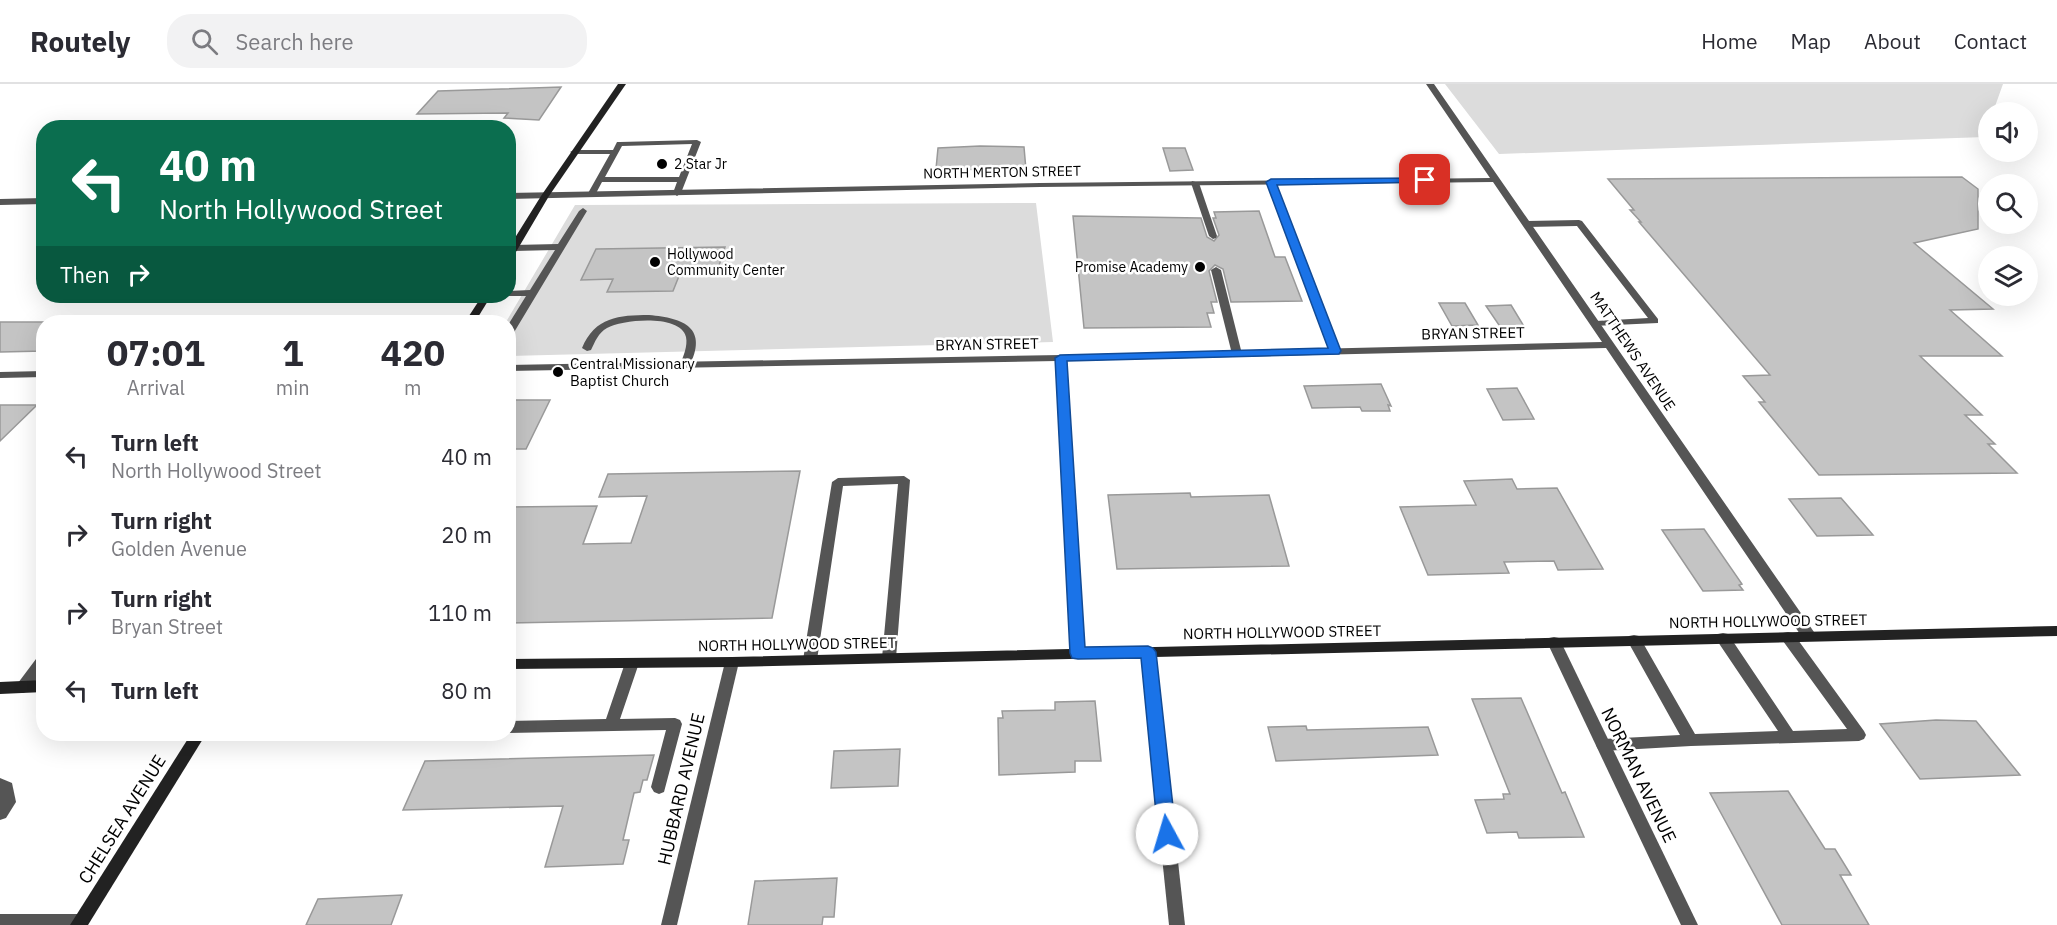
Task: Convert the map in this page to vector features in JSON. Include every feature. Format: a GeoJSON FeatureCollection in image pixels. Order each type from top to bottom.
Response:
{"type":"FeatureCollection","features":[{"type":"Feature","properties":{"kind":"main road"},"geometry":{"type":"LineString","coordinates":[[516,245],[574,152],[622,84]]}},
{"type":"Feature","properties":{"kind":"main road","name":"NORTH HOLLYWOOD STREET"},"geometry":{"type":"LineString","coordinates":[[516,664],[732,662],[2057,631]]}},
{"type":"Feature","properties":{"kind":"main road"},"geometry":{"type":"LineString","coordinates":[[0,688],[36,686]]}},
{"type":"Feature","properties":{"kind":"main road","name":"CHELSEA AVENUE"},"geometry":{"type":"LineString","coordinates":[[79,923],[195,741]]}},
{"type":"Feature","properties":{"kind":"street","name":"MATTHEWS AVENUE"},"geometry":{"type":"LineString","coordinates":[[1430,84],[1809,636]]}},
{"type":"Feature","properties":{"kind":"street"},"geometry":{"type":"LineString","coordinates":[[591,195],[620,144],[697,142],[677,193]]}},
{"type":"Feature","properties":{"kind":"street"},"geometry":{"type":"LineString","coordinates":[[574,152],[615,152]]}},
{"type":"Feature","properties":{"kind":"street"},"geometry":{"type":"LineString","coordinates":[[599,180],[682,179]]}},
{"type":"Feature","properties":{"kind":"street","name":"NORTH MERTON STREET"},"geometry":{"type":"LineString","coordinates":[[516,196],[1195,183],[1496,180]]}},
{"type":"Feature","properties":{"kind":"street"},"geometry":{"type":"LineString","coordinates":[[1271,182],[1335,351]]}},
{"type":"Feature","properties":{"kind":"street"},"geometry":{"type":"LineString","coordinates":[[1195,183],[1213,236]]}},
{"type":"Feature","properties":{"kind":"street"},"geometry":{"type":"LineString","coordinates":[[0,202],[36,201]]}},
{"type":"Feature","properties":{"kind":"street"},"geometry":{"type":"LineString","coordinates":[[516,320],[583,211]]}},
{"type":"Feature","properties":{"kind":"street"},"geometry":{"type":"LineString","coordinates":[[1527,224],[1579,223],[1655,321],[1596,324]]}},
{"type":"Feature","properties":{"kind":"street"},"geometry":{"type":"LineString","coordinates":[[516,248],[561,248]]}},
{"type":"Feature","properties":{"kind":"street"},"geometry":{"type":"LineString","coordinates":[[1216,270],[1237,354]]}},
{"type":"Feature","properties":{"kind":"street"},"geometry":{"type":"LineString","coordinates":[[516,294],[531,293]]}},
{"type":"Feature","properties":{"kind":"street"},"geometry":{"type":"LineString","coordinates":[[586,348],[603,325],[622,320],[656,318],[678,322],[690,333],[692,342],[685,364]]}},
{"type":"Feature","properties":{"kind":"street","name":"BRYAN STREET"},"geometry":{"type":"LineString","coordinates":[[516,368],[1611,345]]}},
{"type":"Feature","properties":{"kind":"street"},"geometry":{"type":"LineString","coordinates":[[1060,358],[1078,653]]}},
{"type":"Feature","properties":{"kind":"street"},"geometry":{"type":"LineString","coordinates":[[0,375],[36,374]]}},
{"type":"Feature","properties":{"kind":"street"},"geometry":{"type":"LineString","coordinates":[[810,660],[838,482],[904,480],[889,658]]}},
{"type":"Feature","properties":{"kind":"street"},"geometry":{"type":"LineString","coordinates":[[1603,745],[1859,735],[1788,637]]}},
{"type":"Feature","properties":{"kind":"street"},"geometry":{"type":"LineString","coordinates":[[1723,638],[1790,738]]}},
{"type":"Feature","properties":{"kind":"street"},"geometry":{"type":"LineString","coordinates":[[1634,640],[1691,740]]}},
{"type":"Feature","properties":{"kind":"street","name":"NORMAN AVENUE"},"geometry":{"type":"LineString","coordinates":[[1554,642],[1690,925]]}},
{"type":"Feature","properties":{"kind":"street"},"geometry":{"type":"LineString","coordinates":[[1148,652],[1177,925]]}},
{"type":"Feature","properties":{"kind":"street","name":"HUBBARD AVENUE"},"geometry":{"type":"LineString","coordinates":[[669,925],[732,662]]}},
{"type":"Feature","properties":{"kind":"street"},"geometry":{"type":"LineString","coordinates":[[610,725],[632,663]]}},
{"type":"Feature","properties":{"kind":"street"},"geometry":{"type":"LineString","coordinates":[[23,687],[36,670]]}},
{"type":"Feature","properties":{"kind":"street"},"geometry":{"type":"LineString","coordinates":[[516,727],[675,724],[659,787]]}},
{"type":"Feature","properties":{"kind":"street"},"geometry":{"type":"LineString","coordinates":[[0,785],[7,788],[8,802],[0,813]]}},
{"type":"Feature","properties":{"kind":"street"},"geometry":{"type":"LineString","coordinates":[[0,922],[79,923]]}},
{"type":"Feature","properties":{"kind":"shaded area"},"geometry":{"type":"Polygon","coordinates":[[[1445,84],[2003,84],[1997,102],[1978,102],[1978,137],[1499,154],[1445,84]]]}},
{"type":"Feature","properties":{"kind":"shaded area"},"geometry":{"type":"Polygon","coordinates":[[[1036,203],[1053,342],[516,356],[516,315],[510,315],[575,205],[1036,203]]]}},
{"type":"Feature","properties":{"kind":"building"},"geometry":{"type":"Polygon","coordinates":[[[561,87],[539,120],[504,118],[508,113],[417,114],[438,91],[561,87]]]}},
{"type":"Feature","properties":{"kind":"building"},"geometry":{"type":"Polygon","coordinates":[[[1024,147],[1026,170],[936,169],[938,148],[1024,147]]]}},
{"type":"Feature","properties":{"kind":"building"},"geometry":{"type":"Polygon","coordinates":[[[1163,148],[1185,148],[1193,170],[1170,171],[1163,148]]]}},
{"type":"Feature","properties":{"kind":"building"},"geometry":{"type":"Polygon","coordinates":[[[1962,177],[1978,189],[1978,229],[1914,243],[1978,296],[1978,306],[1989,306],[1993,309],[1950,310],[2002,356],[1920,356],[1982,415],[1965,415],[1995,444],[1988,444],[2017,473],[1819,475],[1759,402],[1765,402],[1743,376],[1770,375],[1639,222],[1641,222],[1630,210],[1634,210],[1608,179],[1962,177]]]}},
{"type":"Feature","properties":{"kind":"building"},"geometry":{"type":"Polygon","coordinates":[[[1259,211],[1275,257],[1285,257],[1302,301],[1231,302],[1223,269],[1215,265],[1209,271],[1217,302],[1211,302],[1214,313],[1207,313],[1211,327],[1084,328],[1073,216],[1201,218],[1207,237],[1214,241],[1219,235],[1213,218],[1216,218],[1214,212],[1259,211]]]}},
{"type":"Feature","properties":{"kind":"building","name":"Hollywood Community Center"},"geometry":{"type":"Polygon","coordinates":[[[725,247],[716,275],[679,276],[673,291],[607,292],[613,279],[581,280],[596,249],[725,247]]]}},
{"type":"Feature","properties":{"kind":"building"},"geometry":{"type":"Polygon","coordinates":[[[1439,303],[1465,303],[1478,325],[1452,326],[1439,303]]]}},
{"type":"Feature","properties":{"kind":"building"},"geometry":{"type":"Polygon","coordinates":[[[1511,305],[1525,328],[1501,328],[1486,306],[1511,305]]]}},
{"type":"Feature","properties":{"kind":"building"},"geometry":{"type":"Polygon","coordinates":[[[0,322],[36,322],[36,351],[0,352],[0,322]]]}},
{"type":"Feature","properties":{"kind":"building"},"geometry":{"type":"Polygon","coordinates":[[[1381,384],[1391,406],[1388,405],[1390,411],[1362,411],[1360,407],[1312,408],[1304,386],[1381,384]]]}},
{"type":"Feature","properties":{"kind":"building"},"geometry":{"type":"Polygon","coordinates":[[[1517,388],[1534,419],[1503,420],[1487,389],[1517,388]]]}},
{"type":"Feature","properties":{"kind":"building"},"geometry":{"type":"Polygon","coordinates":[[[516,400],[550,400],[526,449],[516,449],[516,400]]]}},
{"type":"Feature","properties":{"kind":"building"},"geometry":{"type":"Polygon","coordinates":[[[0,405],[36,405],[36,406],[0,441],[0,405]]]}},
{"type":"Feature","properties":{"kind":"building"},"geometry":{"type":"Polygon","coordinates":[[[800,471],[772,618],[516,623],[516,507],[597,506],[583,544],[631,543],[647,496],[599,497],[608,474],[800,471]]]}},
{"type":"Feature","properties":{"kind":"building"},"geometry":{"type":"Polygon","coordinates":[[[1512,479],[1517,489],[1557,488],[1603,569],[1558,570],[1554,561],[1504,562],[1509,573],[1428,575],[1400,507],[1476,505],[1464,481],[1512,479]]]}},
{"type":"Feature","properties":{"kind":"building"},"geometry":{"type":"Polygon","coordinates":[[[1190,493],[1191,497],[1269,495],[1289,566],[1117,569],[1108,495],[1190,493]]]}},
{"type":"Feature","properties":{"kind":"building"},"geometry":{"type":"Polygon","coordinates":[[[1841,498],[1873,535],[1817,536],[1789,499],[1841,498]]]}},
{"type":"Feature","properties":{"kind":"building"},"geometry":{"type":"Polygon","coordinates":[[[1704,529],[1742,584],[1739,585],[1743,590],[1703,591],[1662,530],[1704,529]]]}},
{"type":"Feature","properties":{"kind":"building"},"geometry":{"type":"Polygon","coordinates":[[[1521,698],[1562,793],[1565,792],[1584,837],[1519,838],[1517,832],[1487,833],[1475,800],[1504,799],[1503,794],[1510,794],[1472,699],[1521,698]]]}},
{"type":"Feature","properties":{"kind":"building"},"geometry":{"type":"Polygon","coordinates":[[[1095,701],[1101,761],[1075,761],[1075,772],[999,775],[998,718],[1003,718],[1002,711],[1055,710],[1055,702],[1095,701]]]}},
{"type":"Feature","properties":{"kind":"building"},"geometry":{"type":"Polygon","coordinates":[[[1936,720],[1976,721],[2020,775],[1920,779],[1880,724],[1936,720]]]}},
{"type":"Feature","properties":{"kind":"building"},"geometry":{"type":"Polygon","coordinates":[[[1306,726],[1307,730],[1428,727],[1438,755],[1276,761],[1268,727],[1306,726]]]}},
{"type":"Feature","properties":{"kind":"building"},"geometry":{"type":"Polygon","coordinates":[[[900,749],[898,786],[831,788],[834,751],[900,749]]]}},
{"type":"Feature","properties":{"kind":"building"},"geometry":{"type":"Polygon","coordinates":[[[654,755],[647,780],[643,780],[640,792],[634,793],[623,840],[629,840],[623,864],[545,867],[563,806],[403,810],[425,761],[654,755]]]}},
{"type":"Feature","properties":{"kind":"building"},"geometry":{"type":"Polygon","coordinates":[[[1788,791],[1825,849],[1835,849],[1851,875],[1840,875],[1869,925],[1782,925],[1710,793],[1788,791]]]}},
{"type":"Feature","properties":{"kind":"building"},"geometry":{"type":"Polygon","coordinates":[[[837,878],[834,917],[823,917],[822,925],[748,925],[755,881],[837,878]]]}},
{"type":"Feature","properties":{"kind":"building"},"geometry":{"type":"Polygon","coordinates":[[[402,895],[391,925],[306,925],[318,899],[402,895]]]}},
{"type":"Feature","properties":{"kind":"place","name":"2 Star Jr"},"geometry":{"type":"Point","coordinates":[662,164]}},
{"type":"Feature","properties":{"kind":"place","name":"Hollywood Community Center"},"geometry":{"type":"Point","coordinates":[655,262]}},
{"type":"Feature","properties":{"kind":"place","name":"Promise Academy"},"geometry":{"type":"Point","coordinates":[1200,267]}},
{"type":"Feature","properties":{"kind":"place","name":"Central Missionary Baptist Church"},"geometry":{"type":"Point","coordinates":[558,372]}},
{"type":"Feature","properties":{"kind":"route"},"geometry":{"type":"LineString","coordinates":[[1167,834],[1148,652],[1078,653],[1060,358],[1335,351],[1271,182],[1425,180]]}}]}
